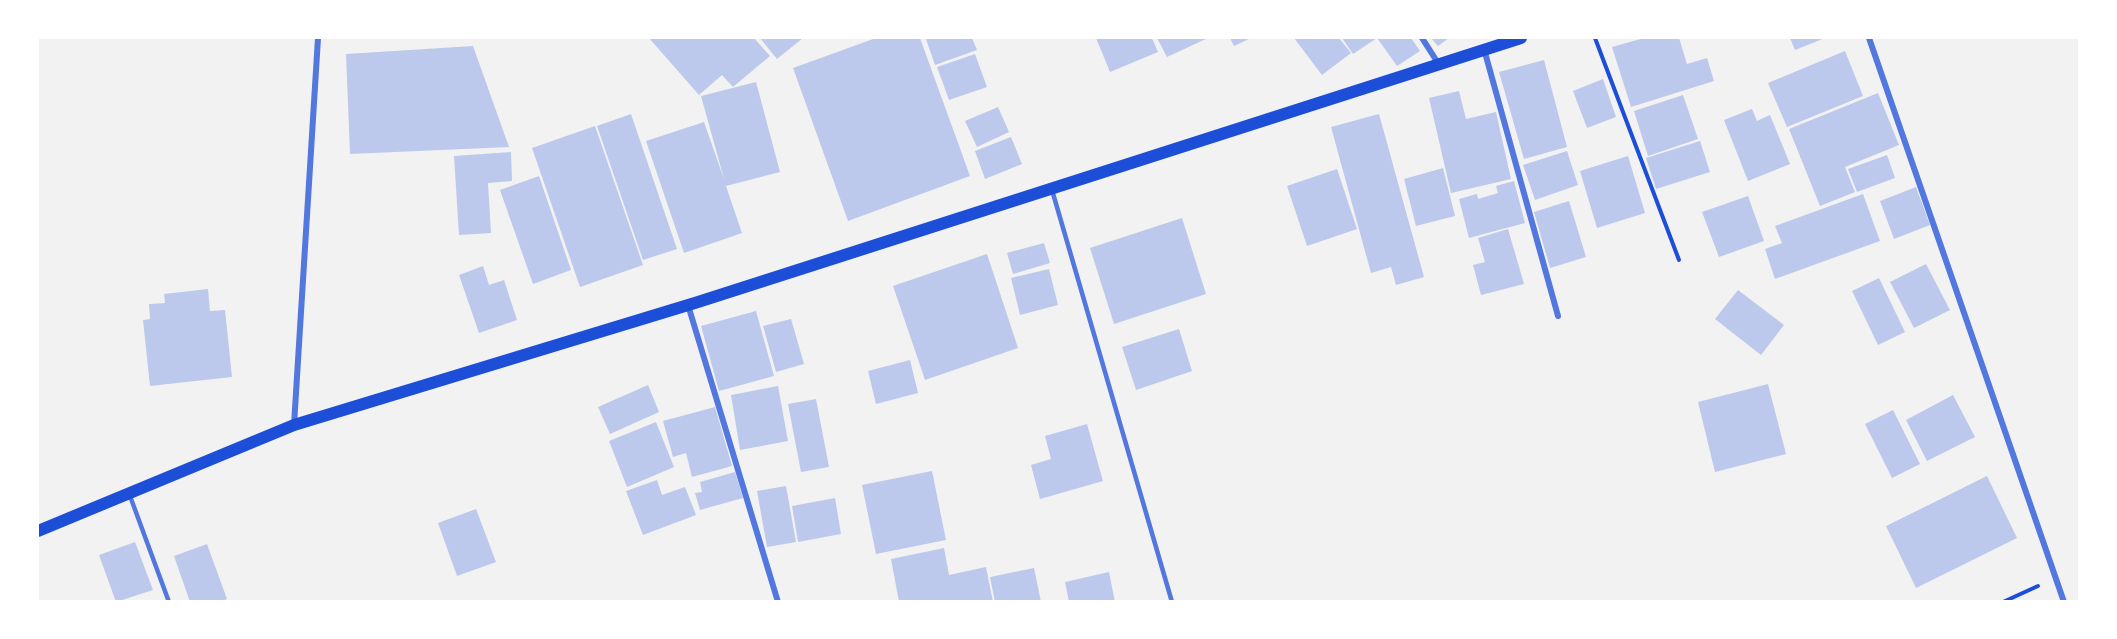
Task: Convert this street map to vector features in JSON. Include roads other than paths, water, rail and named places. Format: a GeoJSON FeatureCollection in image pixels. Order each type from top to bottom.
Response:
{"type":"FeatureCollection","features":[{"type":"Feature","properties":{"kind":"main road"},"geometry":{"type":"LineString","coordinates":[[38,531],[294,424],[688,304],[1521,38]]}},
{"type":"Feature","properties":{"kind":"street"},"geometry":{"type":"LineString","coordinates":[[294,424],[318,38]]}},
{"type":"Feature","properties":{"kind":"street"},"geometry":{"type":"LineString","coordinates":[[1422,38],[1438,63]]}},
{"type":"Feature","properties":{"kind":"street"},"geometry":{"type":"LineString","coordinates":[[1869,38],[2064,602]]}},
{"type":"Feature","properties":{"kind":"street"},"geometry":{"type":"LineString","coordinates":[[1484,49],[1558,316]]}},
{"type":"Feature","properties":{"kind":"street"},"geometry":{"type":"LineString","coordinates":[[688,304],[778,602]]}},
{"type":"Feature","properties":{"kind":"lane"},"geometry":{"type":"LineString","coordinates":[[1052,188],[1172,602]]}},
{"type":"Feature","properties":{"kind":"lane"},"geometry":{"type":"LineString","coordinates":[[129,493],[169,602]]}}]}
